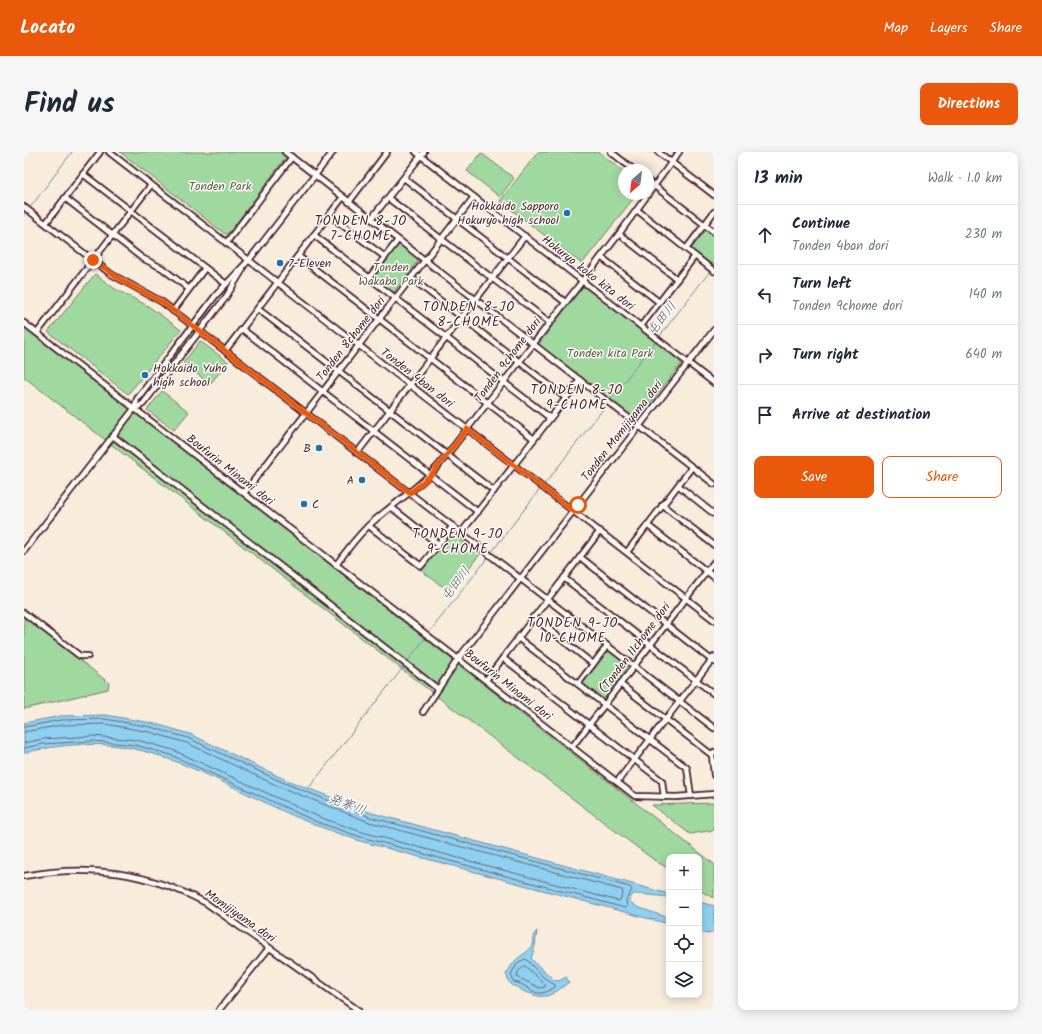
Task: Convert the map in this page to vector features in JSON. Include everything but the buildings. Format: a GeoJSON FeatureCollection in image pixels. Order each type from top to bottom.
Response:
{"type":"FeatureCollection","features":[{"type":"Feature","properties":{"kind":"street"},"geometry":{"type":"LineString","coordinates":[[46,223],[100,152]]}},
{"type":"Feature","properties":{"kind":"street","name":"Tonden 4ban dori"},"geometry":{"type":"LineString","coordinates":[[109,152],[714,620]]}},
{"type":"Feature","properties":{"kind":"street"},"geometry":{"type":"LineString","coordinates":[[284,152],[714,484]]}},
{"type":"Feature","properties":{"kind":"street"},"geometry":{"type":"LineString","coordinates":[[134,409],[137,399],[193,326],[226,284],[248,260],[333,152]]}},
{"type":"Feature","properties":{"kind":"street"},"geometry":{"type":"LineString","coordinates":[[349,202],[387,152]]}},
{"type":"Feature","properties":{"kind":"street","name":"Hokuryo koko kita dori"},"geometry":{"type":"LineString","coordinates":[[416,152],[422,154],[474,197],[688,363]]}},
{"type":"Feature","properties":{"kind":"street"},"geometry":{"type":"LineString","coordinates":[[611,152],[626,164]]}},
{"type":"Feature","properties":{"kind":"street"},"geometry":{"type":"LineString","coordinates":[[658,152],[714,195]]}},
{"type":"Feature","properties":{"kind":"street","name":"Tonden 9chome dori"},"geometry":{"type":"LineString","coordinates":[[336,565],[349,547],[369,526],[431,475],[564,302],[602,257],[679,152]]}},
{"type":"Feature","properties":{"kind":"street"},"geometry":{"type":"LineString","coordinates":[[371,219],[422,154]]}},
{"type":"Feature","properties":{"kind":"street"},"geometry":{"type":"LineString","coordinates":[[226,242],[292,158]]}},
{"type":"Feature","properties":{"kind":"street"},"geometry":{"type":"LineString","coordinates":[[83,174],[226,284]]}},
{"type":"Feature","properties":{"kind":"street"},"geometry":{"type":"LineString","coordinates":[[404,178],[564,302]]}},
{"type":"Feature","properties":{"kind":"street"},"geometry":{"type":"LineString","coordinates":[[37,333],[151,185]]}},
{"type":"Feature","properties":{"kind":"street"},"geometry":{"type":"LineString","coordinates":[[655,186],[714,232]]}},
{"type":"Feature","properties":{"kind":"street"},"geometry":{"type":"LineString","coordinates":[[225,351],[343,197]]}},
{"type":"Feature","properties":{"kind":"street","name":"Tonden 8chome dori"},"geometry":{"type":"LineString","coordinates":[[244,493],[474,197]]}},
{"type":"Feature","properties":{"kind":"street"},"geometry":{"type":"LineString","coordinates":[[65,198],[142,258],[162,268],[189,289]]}},
{"type":"Feature","properties":{"kind":"street"},"geometry":{"type":"LineString","coordinates":[[388,198],[549,322]]}},
{"type":"Feature","properties":{"kind":"street"},"geometry":{"type":"LineString","coordinates":[[24,207],[121,280],[148,294],[193,326],[714,728]]}},
{"type":"Feature","properties":{"kind":"street"},"geometry":{"type":"LineString","coordinates":[[637,210],[714,271]]}},
{"type":"Feature","properties":{"kind":"street"},"geometry":{"type":"LineString","coordinates":[[686,249],[714,212]]}},
{"type":"Feature","properties":{"kind":"street"},"geometry":{"type":"LineString","coordinates":[[329,215],[385,257]]}},
{"type":"Feature","properties":{"kind":"street"},"geometry":{"type":"LineString","coordinates":[[619,234],[677,279]]}},
{"type":"Feature","properties":{"kind":"street"},"geometry":{"type":"LineString","coordinates":[[314,235],[550,418]]}},
{"type":"Feature","properties":{"kind":"street"},"geometry":{"type":"LineString","coordinates":[[357,453],[525,236]]}},
{"type":"Feature","properties":{"kind":"street"},"geometry":{"type":"LineString","coordinates":[[369,278],[398,240]]}},
{"type":"Feature","properties":{"kind":"street"},"geometry":{"type":"LineString","coordinates":[[298,256],[534,439]]}},
{"type":"Feature","properties":{"kind":"street"},"geometry":{"type":"LineString","coordinates":[[641,326],[695,256]]}},
{"type":"Feature","properties":{"kind":"street"},"geometry":{"type":"LineString","coordinates":[[602,257],[659,302]]}},
{"type":"Feature","properties":{"kind":"street"},"geometry":{"type":"LineString","coordinates":[[24,551],[112,436],[134,409],[143,404],[226,297],[248,260]]}},
{"type":"Feature","properties":{"kind":"street"},"geometry":{"type":"LineString","coordinates":[[173,311],[205,268]]}},
{"type":"Feature","properties":{"kind":"street"},"geometry":{"type":"LineString","coordinates":[[411,278],[566,398]]}},
{"type":"Feature","properties":{"kind":"street"},"geometry":{"type":"LineString","coordinates":[[258,308],[494,491]]}},
{"type":"Feature","properties":{"kind":"street","name":"Boufurin Minami dori"},"geometry":{"type":"LineString","coordinates":[[24,323],[635,796],[664,797],[714,794]]}},
{"type":"Feature","properties":{"kind":"street"},"geometry":{"type":"LineString","coordinates":[[242,329],[478,512]]}},
{"type":"Feature","properties":{"kind":"street","name":"Tonden Momijiyama dori"},"geometry":{"type":"LineString","coordinates":[[423,712],[458,659],[714,330]]}},
{"type":"Feature","properties":{"kind":"street"},"geometry":{"type":"LineString","coordinates":[[688,363],[714,383]]}},
{"type":"Feature","properties":{"kind":"street"},"geometry":{"type":"LineString","coordinates":[[461,533],[580,380]]}},
{"type":"Feature","properties":{"kind":"street"},"geometry":{"type":"LineString","coordinates":[[112,436],[438,689]]}},
{"type":"Feature","properties":{"kind":"street"},"geometry":{"type":"LineString","coordinates":[[627,552],[662,505],[679,486],[692,467]]}},
{"type":"Feature","properties":{"kind":"street"},"geometry":{"type":"LineString","coordinates":[[679,486],[714,514]]}},
{"type":"Feature","properties":{"kind":"street"},"geometry":{"type":"LineString","coordinates":[[662,505],[714,545]]}},
{"type":"Feature","properties":{"kind":"street"},"geometry":{"type":"LineString","coordinates":[[391,507],[438,544]]}},
{"type":"Feature","properties":{"kind":"street"},"geometry":{"type":"LineString","coordinates":[[647,525],[714,577]]}},
{"type":"Feature","properties":{"kind":"street"},"geometry":{"type":"LineString","coordinates":[[369,526],[421,566],[453,526]]}},
{"type":"Feature","properties":{"kind":"street"},"geometry":{"type":"LineString","coordinates":[[486,680],[600,531]]}},
{"type":"Feature","properties":{"kind":"street"},"geometry":{"type":"LineString","coordinates":[[580,558],[713,660],[617,782]]}},
{"type":"Feature","properties":{"kind":"street","name":"(Tonden 11chome dori"},"geometry":{"type":"LineString","coordinates":[[572,747],[714,562]]}},
{"type":"Feature","properties":{"kind":"street"},"geometry":{"type":"LineString","coordinates":[[564,578],[714,694]]}},
{"type":"Feature","properties":{"kind":"street"},"geometry":{"type":"LineString","coordinates":[[24,613],[80,656],[88,656]]}},
{"type":"Feature","properties":{"kind":"street"},"geometry":{"type":"LineString","coordinates":[[533,618],[593,664]]}},
{"type":"Feature","properties":{"kind":"street"},"geometry":{"type":"LineString","coordinates":[[518,638],[688,768],[691,796]]}},
{"type":"Feature","properties":{"kind":"street"},"geometry":{"type":"LineString","coordinates":[[578,684],[607,646]]}},
{"type":"Feature","properties":{"kind":"street"},"geometry":{"type":"LineString","coordinates":[[503,658],[662,781],[664,797]]}},
{"type":"Feature","properties":{"kind":"street"},"geometry":{"type":"LineString","coordinates":[[620,684],[666,720],[713,753],[714,776]]}},
{"type":"Feature","properties":{"kind":"street","name":"Momijiyama dori"},"geometry":{"type":"LineString","coordinates":[[24,876],[51,871],[85,870],[116,872],[155,881],[187,893],[206,903],[358,1010]]}},
{"type":"Feature","properties":{"kind":"street"},"geometry":{"type":"LineString","coordinates":[[219,1010],[269,948]]}},
{"type":"Feature","properties":{"kind":"green space","name":"Tonden Park"},"geometry":{"type":"Polygon","coordinates":[[[120,152],[280,152],[286,157],[229,233],[225,234],[120,152]]]}},
{"type":"Feature","properties":{"kind":"green space","name":"Hokkaido Sapporo Hokuryo high school"},"geometry":{"type":"Polygon","coordinates":[[[538,152],[599,152],[618,167],[618,200],[632,200],[582,264],[500,201],[538,152]]]}},
{"type":"Feature","properties":{"kind":"green space"},"geometry":{"type":"Polygon","coordinates":[[[481,153],[514,178],[500,197],[467,171],[481,153]]]}},
{"type":"Feature","properties":{"kind":"green space"},"geometry":{"type":"Polygon","coordinates":[[[706,230],[714,236],[714,266],[691,249],[706,230]]]}},
{"type":"Feature","properties":{"kind":"green space","name":"Tonden Wakaba Park"},"geometry":{"type":"Polygon","coordinates":[[[398,244],[418,258],[418,261],[392,293],[373,278],[373,276],[398,244]]]}},
{"type":"Feature","properties":{"kind":"green space"},"geometry":{"type":"Polygon","coordinates":[[[95,274],[115,289],[148,306],[181,330],[128,394],[48,332],[95,274]]]}},
{"type":"Feature","properties":{"kind":"green space","name":"Tonden kita Park"},"geometry":{"type":"Polygon","coordinates":[[[585,287],[680,361],[681,364],[638,419],[636,419],[540,345],[540,342],[582,288],[585,287]]]}},
{"type":"Feature","properties":{"kind":"green space"},"geometry":{"type":"Polygon","coordinates":[[[24,326],[701,854],[666,854],[666,867],[654,860],[439,698],[24,377],[24,326]]]}},
{"type":"Feature","properties":{"kind":"green space"},"geometry":{"type":"Polygon","coordinates":[[[200,341],[228,362],[210,384],[183,363],[200,341]]]}},
{"type":"Feature","properties":{"kind":"green space"},"geometry":{"type":"Polygon","coordinates":[[[162,391],[189,412],[174,430],[147,410],[162,391]]]}},
{"type":"Feature","properties":{"kind":"green space"},"geometry":{"type":"Polygon","coordinates":[[[451,532],[480,554],[450,592],[422,571],[451,532]]]}},
{"type":"Feature","properties":{"kind":"green space"},"geometry":{"type":"Polygon","coordinates":[[[24,616],[109,683],[108,689],[24,709],[24,616]]]}},
{"type":"Feature","properties":{"kind":"green space"},"geometry":{"type":"Polygon","coordinates":[[[608,650],[630,667],[604,701],[582,684],[608,650]]]}},
{"type":"Feature","properties":{"kind":"green space"},"geometry":{"type":"Polygon","coordinates":[[[714,803],[714,830],[690,834],[652,805],[714,803]]]}},
{"type":"Feature","properties":{"kind":"green space"},"geometry":{"type":"Polygon","coordinates":[[[702,855],[714,864],[714,898],[702,892],[702,855]]]}},
{"type":"Feature","properties":{"kind":"water","name":"発寒川"},"geometry":{"type":"Polygon","coordinates":[[[106,715],[152,723],[190,734],[284,779],[372,813],[666,893],[666,898],[633,894],[629,901],[637,907],[666,917],[666,923],[360,841],[292,815],[192,768],[154,754],[135,749],[94,744],[51,747],[24,753],[24,723],[61,716],[106,715]]]}},
{"type":"Feature","properties":{"kind":"water"},"geometry":{"type":"Polygon","coordinates":[[[702,903],[714,906],[714,932],[708,934],[702,933],[702,903]]]}},
{"type":"Feature","properties":{"kind":"water"},"geometry":{"type":"Polygon","coordinates":[[[537,931],[531,959],[554,980],[559,981],[566,977],[569,982],[547,996],[537,996],[524,992],[509,982],[506,974],[516,960],[529,950],[533,944],[533,936],[537,931]]]}},
{"type":"Feature","properties":{"kind":"waterway"},"geometry":{"type":"LineString","coordinates":[[29,209],[72,152]]}},
{"type":"Feature","properties":{"kind":"waterway"},"geometry":{"type":"LineString","coordinates":[[24,215],[27,211]]}},
{"type":"Feature","properties":{"kind":"waterway","name":"屯田川"},"geometry":{"type":"LineString","coordinates":[[659,337],[711,270]]}},
{"type":"Feature","properties":{"kind":"waterway"},"geometry":{"type":"LineString","coordinates":[[202,320],[221,299]]}},
{"type":"Feature","properties":{"kind":"waterway"},"geometry":{"type":"LineString","coordinates":[[143,399],[190,338]]}},
{"type":"Feature","properties":{"kind":"waterway","name":"屯田川"},"geometry":{"type":"LineString","coordinates":[[610,400],[656,341]]}},
{"type":"Feature","properties":{"kind":"waterway","name":"屯田川"},"geometry":{"type":"LineString","coordinates":[[544,485],[607,404]]}},
{"type":"Feature","properties":{"kind":"waterway","name":"屯田川"},"geometry":{"type":"LineString","coordinates":[[491,553],[540,489]]}},
{"type":"Feature","properties":{"kind":"waterway","name":"屯田川"},"geometry":{"type":"LineString","coordinates":[[428,634],[489,556]]}},
{"type":"Feature","properties":{"kind":"waterway","name":"屯田川"},"geometry":{"type":"LineString","coordinates":[[407,662],[427,636]]}},
{"type":"Feature","properties":{"kind":"waterway","name":"屯田川"},"geometry":{"type":"LineString","coordinates":[[308,789],[405,665]]}},
{"type":"Feature","properties":{"kind":"place","name":"Hokkaido Sapporo Hokuryo high school"},"geometry":{"type":"Point","coordinates":[567,213]}},
{"type":"Feature","properties":{"kind":"place","name":"7-Eleven"},"geometry":{"type":"Point","coordinates":[280,263]}},
{"type":"Feature","properties":{"kind":"place","name":"Hokkaido Yuho high school"},"geometry":{"type":"Point","coordinates":[145,375]}},
{"type":"Feature","properties":{"kind":"place","name":"B"},"geometry":{"type":"Point","coordinates":[319,448]}},
{"type":"Feature","properties":{"kind":"place","name":"A"},"geometry":{"type":"Point","coordinates":[362,480]}},
{"type":"Feature","properties":{"kind":"place","name":"C"},"geometry":{"type":"Point","coordinates":[304,504]}},
{"type":"Feature","properties":{"kind":"district","name":"TONDEN 8-JO 7-CHOME"},"geometry":{"type":"Point","coordinates":[361,228]}},
{"type":"Feature","properties":{"kind":"district","name":"TONDEN 8-JO 8-CHOME"},"geometry":{"type":"Point","coordinates":[469,314]}},
{"type":"Feature","properties":{"kind":"district","name":"TONDEN 8-JO 9-CHOME"},"geometry":{"type":"Point","coordinates":[577,398]}},
{"type":"Feature","properties":{"kind":"district","name":"TONDEN 9-JO 9-CHOME"},"geometry":{"type":"Point","coordinates":[458,542]}},
{"type":"Feature","properties":{"kind":"district","name":"TONDEN 9-JO 10-CHOME"},"geometry":{"type":"Point","coordinates":[573,630]}},
{"type":"Feature","properties":{"kind":"route"},"geometry":{"type":"LineString","coordinates":[[93,260],[111,274],[162,302],[410,493],[431,475],[467,429],[573,511],[578,505]]}}]}
